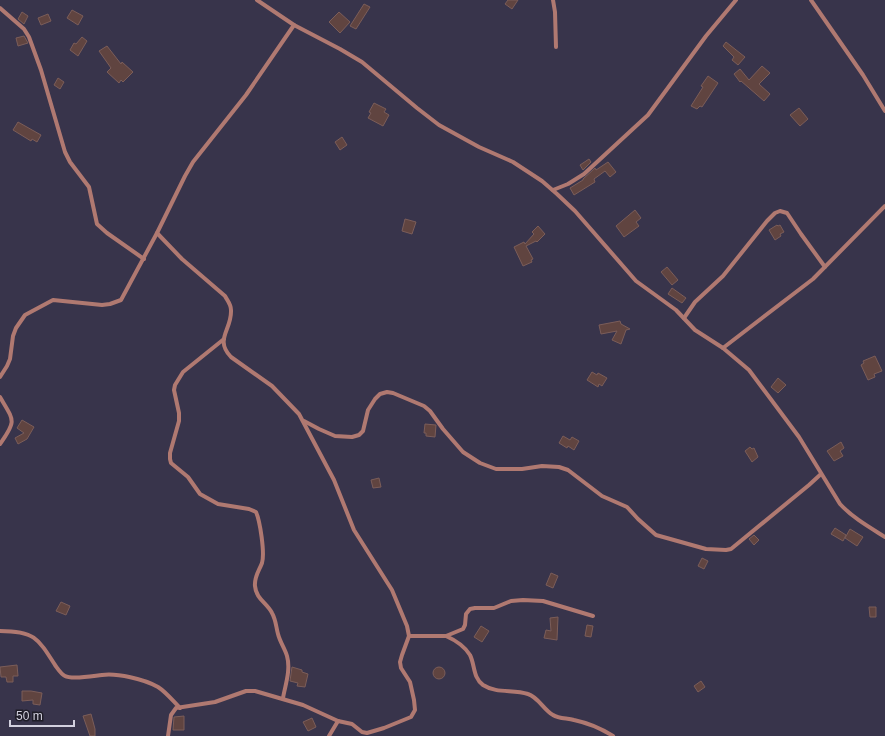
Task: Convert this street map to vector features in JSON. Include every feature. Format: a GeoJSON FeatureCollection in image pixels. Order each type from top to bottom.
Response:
{"type":"FeatureCollection","features":[{"type":"Feature","properties":{"kind":"street"},"geometry":{"type":"LineString","coordinates":[[257,0],[294,25],[362,62],[439,125],[479,147],[513,162],[553,190],[575,211],[636,280],[672,307],[695,330],[723,348],[749,370],[799,437],[840,504],[861,522],[885,537]]}},
{"type":"Feature","properties":{"kind":"street"},"geometry":{"type":"LineString","coordinates":[[552,0],[555,12],[556,47]]}},
{"type":"Feature","properties":{"kind":"street"},"geometry":{"type":"LineString","coordinates":[[553,190],[568,184],[584,174],[648,115],[706,36],[736,0]]}},
{"type":"Feature","properties":{"kind":"street"},"geometry":{"type":"LineString","coordinates":[[811,0],[859,69],[885,111]]}},
{"type":"Feature","properties":{"kind":"street"},"geometry":{"type":"LineString","coordinates":[[0,8],[24,29],[29,36],[41,70],[65,152],[70,162],[89,187],[97,224],[107,233],[144,259]]}},
{"type":"Feature","properties":{"kind":"street"},"geometry":{"type":"LineString","coordinates":[[0,377],[10,359],[13,336],[16,328],[25,315],[53,300],[102,305],[116,303],[124,297],[158,233],[184,176],[193,162],[246,95],[294,25]]}},
{"type":"Feature","properties":{"kind":"street"},"geometry":{"type":"LineString","coordinates":[[723,348],[813,279],[885,206]]}},
{"type":"Feature","properties":{"kind":"street"},"geometry":{"type":"LineString","coordinates":[[684,318],[695,302],[723,276],[767,221],[775,213],[780,211],[787,213],[791,217],[801,234],[825,267]]}},
{"type":"Feature","properties":{"kind":"street"},"geometry":{"type":"LineString","coordinates":[[158,233],[182,259],[224,296],[229,303],[231,310],[223,346],[226,352],[272,386],[302,419],[334,480],[354,530],[392,590],[404,618],[408,636],[400,662],[402,672],[410,682],[415,710],[411,717],[367,733],[360,731],[352,724],[338,721],[312,709],[282,698],[255,691],[246,691],[215,702],[174,710],[171,715],[168,736]]}},
{"type":"Feature","properties":{"kind":"street"},"geometry":{"type":"LineString","coordinates":[[224,339],[183,372],[175,385],[174,390],[179,413],[179,421],[170,458],[171,463],[188,477],[200,494],[218,504],[249,508],[256,512],[260,524],[263,554],[262,563],[256,574],[255,588],[260,599],[273,614],[278,634],[287,656],[287,675],[282,698]]}},
{"type":"Feature","properties":{"kind":"street"},"geometry":{"type":"LineString","coordinates":[[302,419],[334,436],[352,437],[360,435],[363,431],[368,410],[375,398],[380,394],[387,392],[392,393],[424,406],[430,411],[463,452],[480,463],[496,469],[522,469],[542,466],[568,470],[602,496],[627,507],[656,536],[706,549],[731,549],[821,474]]}},
{"type":"Feature","properties":{"kind":"street"},"geometry":{"type":"LineString","coordinates":[[0,397],[12,421],[11,429],[0,444]]}},
{"type":"Feature","properties":{"kind":"street"},"geometry":{"type":"LineString","coordinates":[[408,636],[446,636],[463,629],[466,614],[470,609],[494,608],[511,601],[543,601],[592,616]]}},
{"type":"Feature","properties":{"kind":"street"},"geometry":{"type":"LineString","coordinates":[[0,631],[26,633],[34,637],[42,644],[61,673],[67,677],[109,674],[127,676],[156,686],[164,691],[180,708]]}},
{"type":"Feature","properties":{"kind":"street"},"geometry":{"type":"LineString","coordinates":[[446,636],[458,643],[468,652],[478,681],[490,689],[526,693],[535,698],[542,707],[554,716],[585,722],[614,736]]}},
{"type":"Feature","properties":{"kind":"street"},"geometry":{"type":"LineString","coordinates":[[329,736],[338,721]]}},
{"type":"Feature","properties":{"kind":"building"},"geometry":{"type":"Polygon","coordinates":[[[508,0],[518,0],[512,9],[505,4],[508,0]]]}},
{"type":"Feature","properties":{"kind":"building"},"geometry":{"type":"Polygon","coordinates":[[[364,4],[370,7],[356,29],[350,26],[364,4]]]}},
{"type":"Feature","properties":{"kind":"building"},"geometry":{"type":"Polygon","coordinates":[[[72,10],[83,16],[78,25],[67,18],[72,10]]]}},
{"type":"Feature","properties":{"kind":"building"},"geometry":{"type":"Polygon","coordinates":[[[22,12],[28,16],[24,24],[18,19],[22,12]]]}},
{"type":"Feature","properties":{"kind":"building"},"geometry":{"type":"Polygon","coordinates":[[[339,12],[350,22],[340,33],[329,22],[339,12]]]}},
{"type":"Feature","properties":{"kind":"building"},"geometry":{"type":"Polygon","coordinates":[[[48,14],[51,21],[41,25],[38,18],[48,14]]]}},
{"type":"Feature","properties":{"kind":"building"},"geometry":{"type":"Polygon","coordinates":[[[24,36],[28,43],[18,46],[16,38],[24,36]]]}},
{"type":"Feature","properties":{"kind":"building"},"geometry":{"type":"Polygon","coordinates":[[[82,37],[87,41],[78,56],[70,50],[74,43],[76,44],[82,37]]]}},
{"type":"Feature","properties":{"kind":"building"},"geometry":{"type":"Polygon","coordinates":[[[726,42],[745,57],[738,65],[732,60],[734,57],[723,46],[726,42]]]}},
{"type":"Feature","properties":{"kind":"building"},"geometry":{"type":"Polygon","coordinates":[[[107,46],[121,64],[122,62],[133,72],[123,82],[121,80],[119,83],[107,72],[111,68],[99,51],[107,46]]]}},
{"type":"Feature","properties":{"kind":"building"},"geometry":{"type":"Polygon","coordinates":[[[762,66],[770,73],[759,84],[770,94],[764,101],[741,81],[740,82],[734,74],[740,69],[749,80],[762,66]]]}},
{"type":"Feature","properties":{"kind":"building"},"geometry":{"type":"Polygon","coordinates":[[[708,76],[718,83],[702,107],[700,106],[697,109],[691,106],[708,76]]]}},
{"type":"Feature","properties":{"kind":"building"},"geometry":{"type":"Polygon","coordinates":[[[58,78],[64,82],[60,89],[54,85],[58,78]]]}},
{"type":"Feature","properties":{"kind":"building"},"geometry":{"type":"Polygon","coordinates":[[[374,103],[386,109],[384,112],[389,115],[383,126],[368,118],[371,113],[369,112],[374,103]]]}},
{"type":"Feature","properties":{"kind":"building"},"geometry":{"type":"Polygon","coordinates":[[[799,108],[808,119],[800,126],[790,115],[799,108]]]}},
{"type":"Feature","properties":{"kind":"building"},"geometry":{"type":"Polygon","coordinates":[[[18,122],[41,135],[37,142],[32,139],[31,141],[13,130],[18,122]]]}},
{"type":"Feature","properties":{"kind":"building"},"geometry":{"type":"Polygon","coordinates":[[[342,137],[347,145],[340,150],[335,142],[342,137]]]}},
{"type":"Feature","properties":{"kind":"building"},"geometry":{"type":"Polygon","coordinates":[[[589,159],[591,162],[583,170],[580,165],[589,159]]]}},
{"type":"Feature","properties":{"kind":"building"},"geometry":{"type":"Polygon","coordinates":[[[608,162],[616,172],[610,177],[605,171],[594,179],[595,182],[574,195],[570,188],[583,180],[595,168],[596,170],[608,162]]]}},
{"type":"Feature","properties":{"kind":"building"},"geometry":{"type":"Polygon","coordinates":[[[635,210],[641,218],[636,222],[639,226],[624,237],[616,226],[635,210]]]}},
{"type":"Feature","properties":{"kind":"building"},"geometry":{"type":"Polygon","coordinates":[[[405,219],[416,222],[412,234],[402,231],[405,219]]]}},
{"type":"Feature","properties":{"kind":"building"},"geometry":{"type":"Polygon","coordinates":[[[777,225],[780,225],[784,232],[775,240],[769,230],[777,225]]]}},
{"type":"Feature","properties":{"kind":"building"},"geometry":{"type":"Polygon","coordinates":[[[538,226],[545,234],[537,242],[536,241],[526,246],[533,259],[531,260],[532,262],[523,266],[514,247],[524,242],[525,244],[534,234],[532,232],[538,226]]]}},
{"type":"Feature","properties":{"kind":"building"},"geometry":{"type":"Polygon","coordinates":[[[667,267],[678,280],[672,285],[661,272],[667,267]]]}},
{"type":"Feature","properties":{"kind":"building"},"geometry":{"type":"Polygon","coordinates":[[[672,288],[686,298],[682,303],[668,294],[672,288]]]}},
{"type":"Feature","properties":{"kind":"building"},"geometry":{"type":"Polygon","coordinates":[[[620,321],[621,324],[630,329],[626,330],[621,344],[612,340],[617,331],[601,334],[599,325],[620,321]]]}},
{"type":"Feature","properties":{"kind":"building"},"geometry":{"type":"Polygon","coordinates":[[[875,356],[882,371],[874,374],[875,377],[868,380],[861,365],[864,363],[863,361],[875,356]]]}},
{"type":"Feature","properties":{"kind":"building"},"geometry":{"type":"Polygon","coordinates":[[[592,372],[597,375],[598,373],[607,378],[602,386],[599,384],[598,387],[587,380],[592,372]]]}},
{"type":"Feature","properties":{"kind":"building"},"geometry":{"type":"Polygon","coordinates":[[[778,378],[786,385],[778,393],[771,387],[778,378]]]}},
{"type":"Feature","properties":{"kind":"building"},"geometry":{"type":"Polygon","coordinates":[[[22,420],[34,427],[27,439],[18,444],[15,438],[24,433],[17,428],[22,420]]]}},
{"type":"Feature","properties":{"kind":"building"},"geometry":{"type":"Polygon","coordinates":[[[425,424],[436,425],[435,437],[426,436],[426,433],[424,433],[425,424]]]}},
{"type":"Feature","properties":{"kind":"building"},"geometry":{"type":"Polygon","coordinates":[[[563,436],[570,440],[572,437],[579,441],[574,450],[559,443],[563,436]]]}},
{"type":"Feature","properties":{"kind":"building"},"geometry":{"type":"Polygon","coordinates":[[[841,442],[844,448],[840,451],[843,456],[834,461],[827,451],[841,442]]]}},
{"type":"Feature","properties":{"kind":"building"},"geometry":{"type":"Polygon","coordinates":[[[750,447],[752,449],[754,448],[758,457],[752,462],[745,451],[750,447]]]}},
{"type":"Feature","properties":{"kind":"building"},"geometry":{"type":"Polygon","coordinates":[[[379,478],[381,487],[373,488],[371,480],[379,478]]]}},
{"type":"Feature","properties":{"kind":"building"},"geometry":{"type":"Polygon","coordinates":[[[835,528],[846,535],[843,541],[831,534],[835,528]]]}},
{"type":"Feature","properties":{"kind":"building"},"geometry":{"type":"Polygon","coordinates":[[[850,529],[863,537],[857,546],[845,538],[850,529]]]}},
{"type":"Feature","properties":{"kind":"building"},"geometry":{"type":"Polygon","coordinates":[[[754,535],[759,540],[754,545],[749,539],[754,535]]]}},
{"type":"Feature","properties":{"kind":"building"},"geometry":{"type":"Polygon","coordinates":[[[702,558],[708,561],[704,569],[698,566],[702,558]]]}},
{"type":"Feature","properties":{"kind":"building"},"geometry":{"type":"Polygon","coordinates":[[[551,573],[558,576],[553,588],[546,585],[551,573]]]}},
{"type":"Feature","properties":{"kind":"building"},"geometry":{"type":"Polygon","coordinates":[[[61,602],[70,606],[66,615],[56,611],[61,602]]]}},
{"type":"Feature","properties":{"kind":"building"},"geometry":{"type":"Polygon","coordinates":[[[869,607],[876,607],[876,617],[870,617],[869,607]]]}},
{"type":"Feature","properties":{"kind":"building"},"geometry":{"type":"Polygon","coordinates":[[[558,617],[557,640],[544,638],[546,630],[551,631],[550,618],[558,617]]]}},
{"type":"Feature","properties":{"kind":"building"},"geometry":{"type":"Polygon","coordinates":[[[587,625],[593,626],[591,637],[585,636],[587,625]]]}},
{"type":"Feature","properties":{"kind":"building"},"geometry":{"type":"Polygon","coordinates":[[[481,626],[489,631],[482,642],[474,637],[481,626]]]}},
{"type":"Feature","properties":{"kind":"building"},"geometry":{"type":"Polygon","coordinates":[[[17,665],[18,676],[13,676],[13,682],[7,682],[6,677],[1,677],[0,667],[17,665]]]}},
{"type":"Feature","properties":{"kind":"building"},"geometry":{"type":"Polygon","coordinates":[[[292,667],[302,670],[302,672],[308,674],[305,687],[297,686],[298,683],[290,681],[292,667]]]}},
{"type":"Feature","properties":{"kind":"building"},"geometry":{"type":"Polygon","coordinates":[[[439,667],[443,669],[445,673],[443,677],[439,679],[435,677],[433,673],[435,669],[439,667]]]}},
{"type":"Feature","properties":{"kind":"building"},"geometry":{"type":"Polygon","coordinates":[[[701,681],[705,687],[698,692],[694,686],[701,681]]]}},
{"type":"Feature","properties":{"kind":"building"},"geometry":{"type":"Polygon","coordinates":[[[22,691],[42,693],[40,705],[33,704],[33,700],[22,701],[22,691]]]}},
{"type":"Feature","properties":{"kind":"building"},"geometry":{"type":"Polygon","coordinates":[[[91,714],[95,729],[95,736],[90,736],[83,716],[91,714]]]}},
{"type":"Feature","properties":{"kind":"building"},"geometry":{"type":"Polygon","coordinates":[[[184,716],[184,730],[173,730],[174,717],[184,716]]]}},
{"type":"Feature","properties":{"kind":"building"},"geometry":{"type":"Polygon","coordinates":[[[312,718],[316,727],[308,731],[303,722],[312,718]]]}}]}
